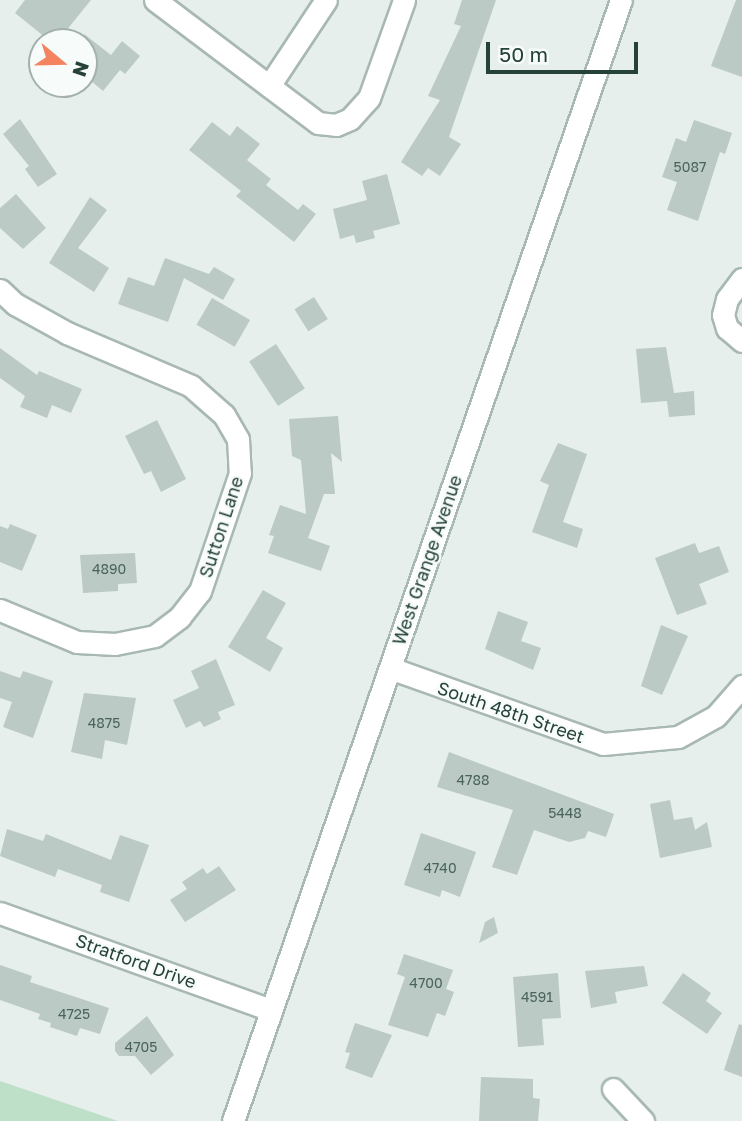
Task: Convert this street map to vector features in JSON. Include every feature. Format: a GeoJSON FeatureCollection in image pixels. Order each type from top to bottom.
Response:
{"type":"FeatureCollection","features":[{"type":"Feature","properties":{"kind":"street"},"geometry":{"type":"LineString","coordinates":[[155,0],[318,123],[336,125],[350,119],[369,98],[404,0]]}},
{"type":"Feature","properties":{"kind":"street"},"geometry":{"type":"LineString","coordinates":[[269,86],[326,0]]}},
{"type":"Feature","properties":{"kind":"street","name":"West Grange Avenue"},"geometry":{"type":"LineString","coordinates":[[233,1121],[621,0]]}},
{"type":"Feature","properties":{"kind":"street"},"geometry":{"type":"LineString","coordinates":[[742,279],[727,299],[723,315],[727,328],[742,341]]}},
{"type":"Feature","properties":{"kind":"street","name":"Sutton Lane"},"geometry":{"type":"LineString","coordinates":[[0,290],[15,304],[68,333],[191,386],[224,415],[238,439],[240,472],[200,591],[180,617],[155,636],[116,644],[77,642],[0,610]]}},
{"type":"Feature","properties":{"kind":"street","name":"South 48th Street"},"geometry":{"type":"LineString","coordinates":[[390,668],[603,744],[678,737],[716,716],[742,686]]}},
{"type":"Feature","properties":{"kind":"street","name":"Stratford Drive"},"geometry":{"type":"LineString","coordinates":[[0,913],[271,1010]]}},
{"type":"Feature","properties":{"kind":"street"},"geometry":{"type":"LineString","coordinates":[[613,1089],[643,1121]]}},
{"type":"Feature","properties":{"kind":"green space"},"geometry":{"type":"Polygon","coordinates":[[[0,1081],[118,1121],[0,1121],[0,1081]]]}},
{"type":"Feature","properties":{"kind":"building"},"geometry":{"type":"Polygon","coordinates":[[[25,0],[91,0],[68,28],[34,28],[15,13],[25,0]]]}},
{"type":"Feature","properties":{"kind":"building"},"geometry":{"type":"Polygon","coordinates":[[[462,0],[496,0],[449,137],[461,144],[440,176],[428,168],[422,176],[401,162],[440,100],[428,96],[461,26],[454,24],[462,0]]]}},
{"type":"Feature","properties":{"kind":"building"},"geometry":{"type":"Polygon","coordinates":[[[736,0],[742,0],[742,77],[711,66],[736,0]]]}},
{"type":"Feature","properties":{"kind":"building"},"geometry":{"type":"Polygon","coordinates":[[[122,41],[140,56],[125,74],[120,70],[103,91],[98,87],[98,45],[111,55],[122,41]]]}},
{"type":"Feature","properties":{"kind":"building"},"geometry":{"type":"Polygon","coordinates":[[[20,119],[57,174],[38,187],[25,169],[29,166],[3,134],[20,119]]]}},
{"type":"Feature","properties":{"kind":"building"},"geometry":{"type":"Polygon","coordinates":[[[694,120],[732,133],[725,154],[720,152],[698,221],[667,210],[677,182],[662,177],[676,138],[686,142],[694,120]]]}},
{"type":"Feature","properties":{"kind":"building"},"geometry":{"type":"Polygon","coordinates":[[[212,122],[230,136],[237,126],[260,144],[247,160],[271,179],[266,185],[298,210],[303,204],[316,214],[294,242],[236,196],[241,191],[189,150],[212,122]]]}},
{"type":"Feature","properties":{"kind":"building"},"geometry":{"type":"Polygon","coordinates":[[[387,174],[400,224],[373,231],[375,238],[356,243],[354,235],[340,239],[333,209],[367,200],[362,181],[387,174]]]}},
{"type":"Feature","properties":{"kind":"building"},"geometry":{"type":"Polygon","coordinates":[[[16,194],[46,228],[23,249],[0,228],[0,208],[16,194]]]}},
{"type":"Feature","properties":{"kind":"building"},"geometry":{"type":"Polygon","coordinates":[[[90,197],[107,210],[78,248],[109,268],[94,292],[49,263],[90,197]]]}},
{"type":"Feature","properties":{"kind":"building"},"geometry":{"type":"Polygon","coordinates":[[[165,258],[209,274],[214,267],[235,279],[223,300],[184,278],[168,322],[118,304],[128,277],[154,286],[165,258]]]}},
{"type":"Feature","properties":{"kind":"building"},"geometry":{"type":"Polygon","coordinates":[[[314,297],[328,319],[308,331],[294,309],[314,297]]]}},
{"type":"Feature","properties":{"kind":"building"},"geometry":{"type":"Polygon","coordinates":[[[212,298],[250,320],[235,347],[196,325],[212,298]]]}},
{"type":"Feature","properties":{"kind":"building"},"geometry":{"type":"Polygon","coordinates":[[[276,344],[305,388],[278,406],[249,361],[276,344]]]}},
{"type":"Feature","properties":{"kind":"building"},"geometry":{"type":"Polygon","coordinates":[[[666,347],[674,393],[694,391],[695,415],[669,417],[667,401],[641,403],[636,349],[666,347]]]}},
{"type":"Feature","properties":{"kind":"building"},"geometry":{"type":"Polygon","coordinates":[[[0,348],[37,375],[39,371],[82,389],[71,413],[52,405],[47,418],[20,407],[25,396],[0,378],[0,348]]]}},
{"type":"Feature","properties":{"kind":"building"},"geometry":{"type":"Polygon","coordinates":[[[338,416],[342,462],[331,453],[335,494],[324,494],[308,538],[330,546],[321,571],[268,553],[274,536],[269,535],[280,505],[306,514],[301,460],[292,456],[289,419],[338,416]]]}},
{"type":"Feature","properties":{"kind":"building"},"geometry":{"type":"Polygon","coordinates":[[[157,420],[186,479],[161,492],[151,471],[144,474],[125,436],[157,420]]]}},
{"type":"Feature","properties":{"kind":"building"},"geometry":{"type":"Polygon","coordinates":[[[558,443],[587,454],[563,522],[583,529],[577,548],[532,532],[549,485],[540,481],[558,443]]]}},
{"type":"Feature","properties":{"kind":"building"},"geometry":{"type":"Polygon","coordinates":[[[10,524],[37,535],[22,571],[0,562],[0,526],[8,529],[10,524]]]}},
{"type":"Feature","properties":{"kind":"building"},"geometry":{"type":"Polygon","coordinates":[[[695,543],[699,553],[719,546],[729,572],[699,584],[707,604],[677,615],[655,558],[695,543]]]}},
{"type":"Feature","properties":{"kind":"building"},"geometry":{"type":"Polygon","coordinates":[[[135,553],[137,583],[118,584],[118,591],[83,593],[80,555],[135,553]]]}},
{"type":"Feature","properties":{"kind":"building"},"geometry":{"type":"Polygon","coordinates":[[[263,590],[286,603],[266,638],[283,648],[270,672],[228,647],[263,590]]]}},
{"type":"Feature","properties":{"kind":"building"},"geometry":{"type":"Polygon","coordinates":[[[498,611],[528,622],[521,641],[541,648],[533,670],[485,649],[498,611]]]}},
{"type":"Feature","properties":{"kind":"building"},"geometry":{"type":"Polygon","coordinates":[[[661,625],[688,636],[662,695],[641,686],[661,625]]]}},
{"type":"Feature","properties":{"kind":"building"},"geometry":{"type":"Polygon","coordinates":[[[216,659],[235,705],[218,712],[221,719],[204,727],[200,721],[186,728],[173,700],[199,688],[191,671],[216,659]]]}},
{"type":"Feature","properties":{"kind":"building"},"geometry":{"type":"Polygon","coordinates":[[[0,671],[20,678],[23,671],[53,681],[33,738],[3,727],[12,702],[0,698],[0,671]]]}},
{"type":"Feature","properties":{"kind":"building"},"geometry":{"type":"Polygon","coordinates":[[[84,693],[136,698],[127,745],[105,740],[102,759],[71,752],[84,693]]]}},
{"type":"Feature","properties":{"kind":"building"},"geometry":{"type":"Polygon","coordinates":[[[449,752],[614,814],[606,837],[588,831],[585,838],[569,842],[534,830],[517,875],[492,867],[513,810],[437,787],[449,752]]]}},
{"type":"Feature","properties":{"kind":"building"},"geometry":{"type":"Polygon","coordinates":[[[670,800],[674,820],[692,817],[695,830],[707,822],[712,847],[660,858],[650,804],[670,800]]]}},
{"type":"Feature","properties":{"kind":"building"},"geometry":{"type":"Polygon","coordinates":[[[7,829],[43,841],[46,834],[111,860],[120,835],[149,845],[129,902],[100,892],[102,885],[58,869],[55,877],[0,856],[7,829]]]}},
{"type":"Feature","properties":{"kind":"building"},"geometry":{"type":"Polygon","coordinates":[[[421,833],[476,852],[460,897],[442,890],[440,897],[404,885],[421,833]]]}},
{"type":"Feature","properties":{"kind":"building"},"geometry":{"type":"Polygon","coordinates":[[[219,866],[236,890],[185,922],[170,900],[187,889],[182,882],[203,868],[207,874],[219,866]]]}},
{"type":"Feature","properties":{"kind":"building"},"geometry":{"type":"Polygon","coordinates":[[[494,917],[498,933],[479,943],[485,922],[494,917]]]}},
{"type":"Feature","properties":{"kind":"building"},"geometry":{"type":"Polygon","coordinates":[[[404,954],[453,970],[446,989],[454,992],[445,1016],[437,1013],[428,1037],[388,1025],[405,977],[397,974],[404,954]]]}},
{"type":"Feature","properties":{"kind":"building"},"geometry":{"type":"Polygon","coordinates":[[[0,965],[32,976],[30,982],[109,1008],[100,1034],[80,1028],[77,1036],[50,1027],[51,1023],[38,1019],[40,1014],[0,1000],[0,965]]]}},
{"type":"Feature","properties":{"kind":"building"},"geometry":{"type":"Polygon","coordinates":[[[644,966],[648,986],[615,992],[617,1003],[591,1008],[585,971],[644,966]]]}},
{"type":"Feature","properties":{"kind":"building"},"geometry":{"type":"Polygon","coordinates":[[[558,973],[561,1018],[542,1019],[544,1045],[518,1047],[513,977],[558,973]]]}},
{"type":"Feature","properties":{"kind":"building"},"geometry":{"type":"Polygon","coordinates":[[[683,973],[711,993],[706,1001],[722,1013],[707,1034],[662,1003],[683,973]]]}},
{"type":"Feature","properties":{"kind":"building"},"geometry":{"type":"Polygon","coordinates":[[[147,1016],[174,1055],[151,1075],[135,1056],[119,1056],[115,1051],[115,1043],[147,1016]]]}},
{"type":"Feature","properties":{"kind":"building"},"geometry":{"type":"Polygon","coordinates":[[[355,1023],[392,1035],[372,1078],[345,1068],[350,1053],[345,1052],[355,1023]]]}},
{"type":"Feature","properties":{"kind":"building"},"geometry":{"type":"Polygon","coordinates":[[[739,1024],[742,1025],[742,1077],[724,1070],[739,1024]]]}},
{"type":"Feature","properties":{"kind":"building"},"geometry":{"type":"Polygon","coordinates":[[[481,1077],[533,1079],[533,1098],[540,1099],[538,1121],[479,1121],[481,1077]]]}}]}
